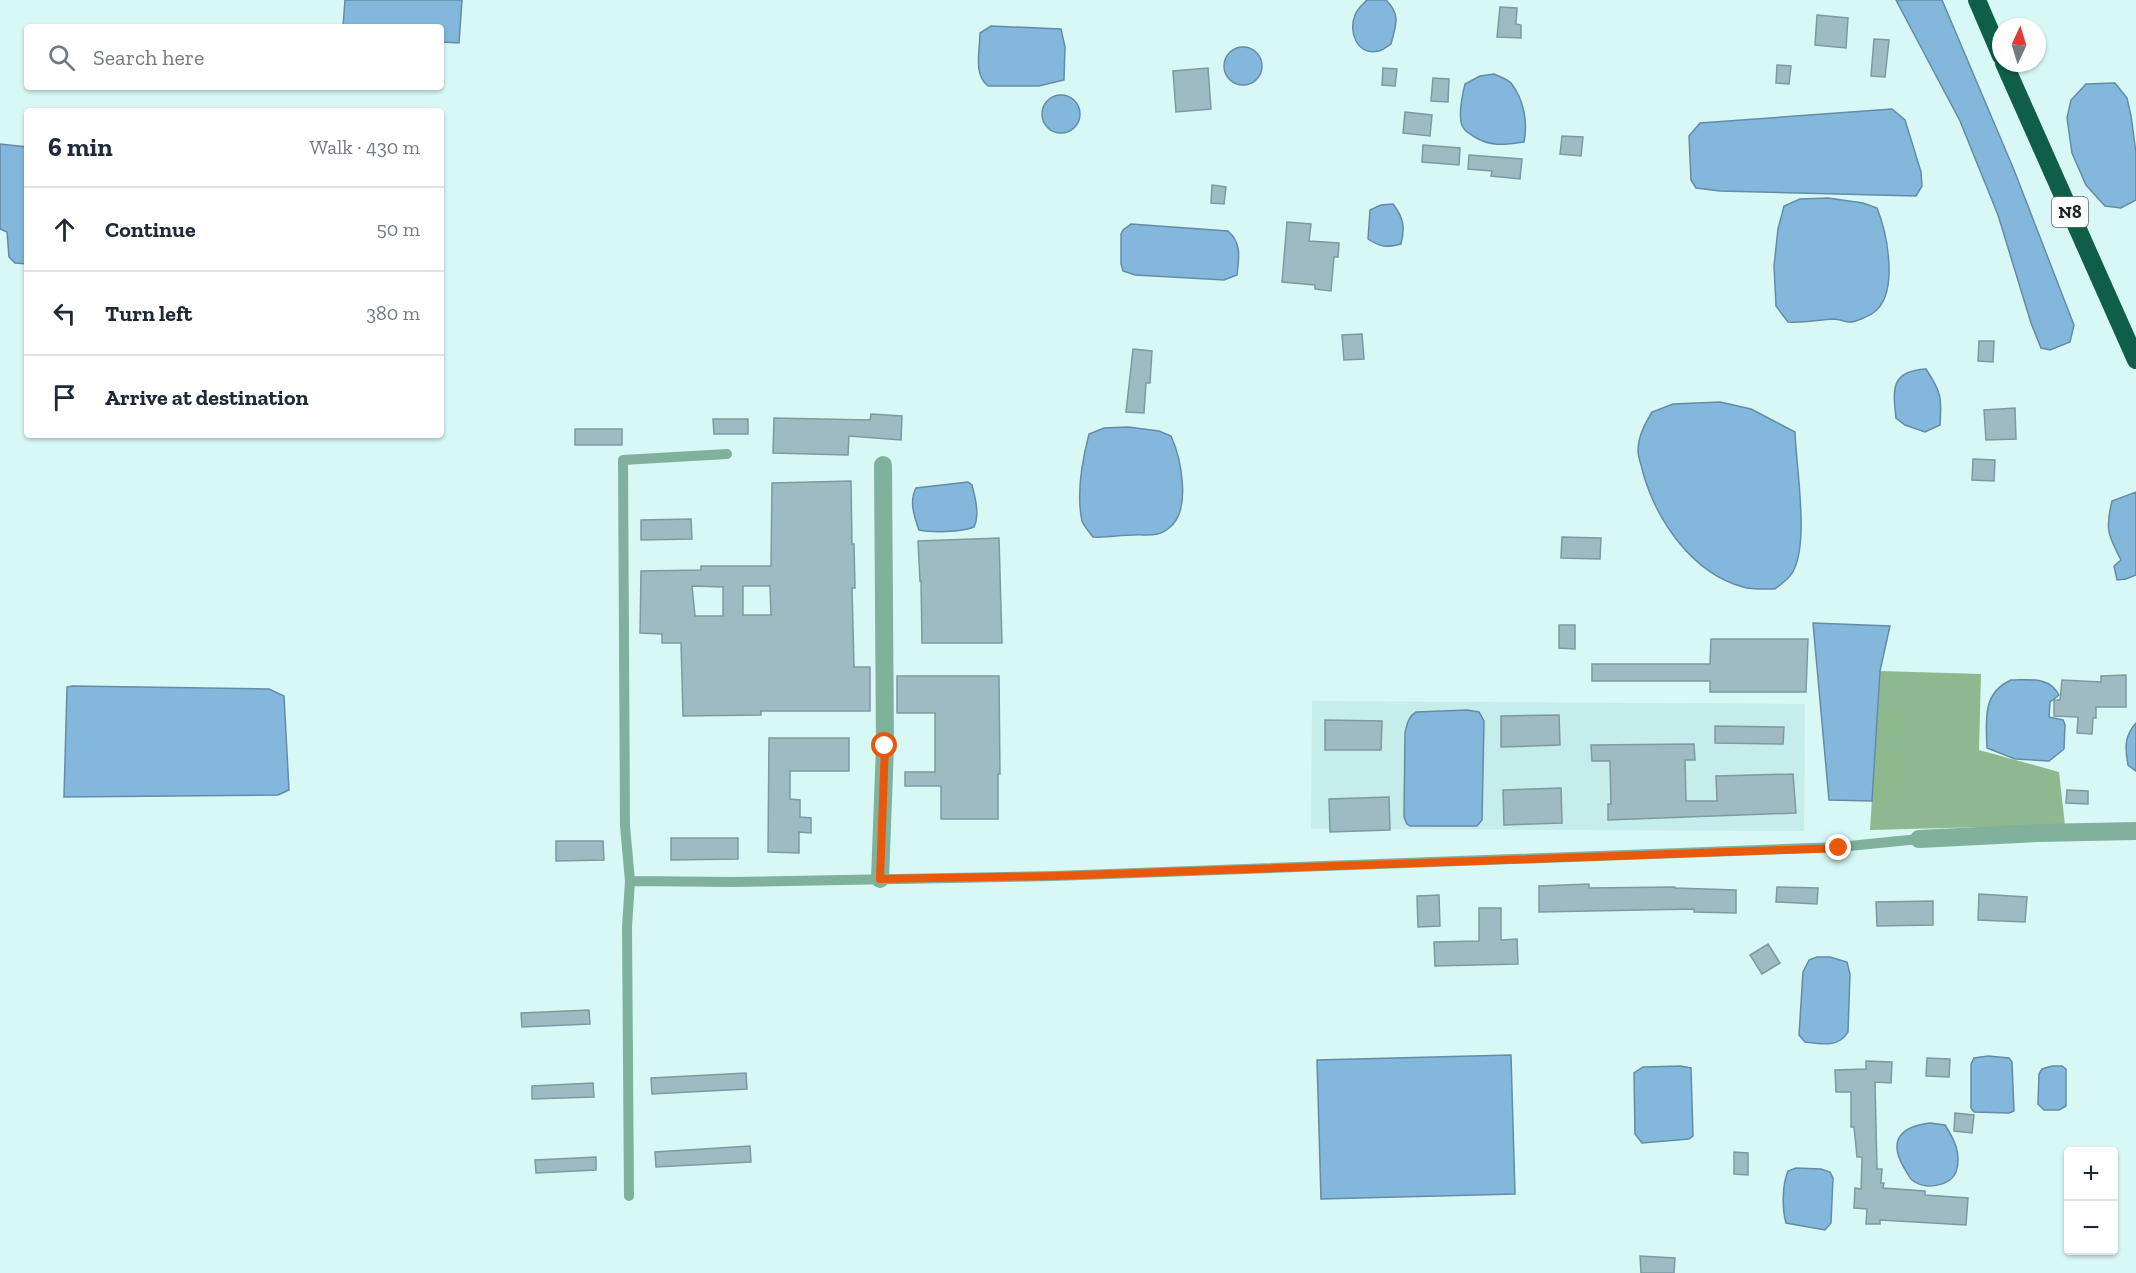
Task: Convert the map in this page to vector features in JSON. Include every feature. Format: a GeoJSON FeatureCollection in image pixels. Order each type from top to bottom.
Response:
{"type":"FeatureCollection","features":[{"type":"Feature","properties":{"kind":"highway"},"geometry":{"type":"LineString","coordinates":[[1977,0],[1992,35]]}},
{"type":"Feature","properties":{"kind":"highway","name":"N8"},"geometry":{"type":"LineString","coordinates":[[2008,72],[2136,360]]}},
{"type":"Feature","properties":{"kind":"street"},"geometry":{"type":"LineString","coordinates":[[880,879],[885,746],[883,465]]}},
{"type":"Feature","properties":{"kind":"street"},"geometry":{"type":"LineString","coordinates":[[1919,839],[2136,831]]}},
{"type":"Feature","properties":{"kind":"lane"},"geometry":{"type":"LineString","coordinates":[[629,1196],[627,927],[630,881],[625,826],[623,460],[727,454]]}},
{"type":"Feature","properties":{"kind":"lane"},"geometry":{"type":"LineString","coordinates":[[630,881],[1054,876],[1839,848],[1919,839]]}},
{"type":"Feature","properties":{"kind":"shaded area"},"geometry":{"type":"Polygon","coordinates":[[[1312,701],[1805,704],[1804,831],[1311,829],[1312,701]]]}},
{"type":"Feature","properties":{"kind":"green space"},"geometry":{"type":"Polygon","coordinates":[[[1880,671],[1981,674],[1979,750],[2059,772],[2065,825],[1870,830],[1880,671]]]}},
{"type":"Feature","properties":{"kind":"water"},"geometry":{"type":"Polygon","coordinates":[[[345,0],[462,0],[459,43],[444,42],[444,24],[343,24],[345,0]]]}},
{"type":"Feature","properties":{"kind":"water"},"geometry":{"type":"Polygon","coordinates":[[[1367,0],[1386,0],[1394,11],[1396,26],[1391,44],[1379,51],[1365,50],[1356,41],[1354,35],[1355,15],[1367,0]]]}},
{"type":"Feature","properties":{"kind":"water"},"geometry":{"type":"Polygon","coordinates":[[[1896,0],[1942,0],[2014,170],[2074,325],[2070,342],[2050,350],[2041,348],[2031,323],[1998,215],[1960,121],[1896,0]]]}},
{"type":"Feature","properties":{"kind":"water"},"geometry":{"type":"Polygon","coordinates":[[[991,26],[1061,29],[1065,47],[1064,80],[1039,86],[988,86],[983,81],[979,69],[980,33],[991,26]]]}},
{"type":"Feature","properties":{"kind":"water"},"geometry":{"type":"Polygon","coordinates":[[[1243,47],[1256,53],[1262,66],[1256,79],[1243,85],[1230,79],[1224,66],[1230,53],[1243,47]]]}},
{"type":"Feature","properties":{"kind":"water"},"geometry":{"type":"Polygon","coordinates":[[[1494,74],[1511,83],[1519,97],[1525,119],[1524,142],[1491,144],[1479,140],[1462,127],[1460,117],[1465,84],[1480,76],[1494,74]]]}},
{"type":"Feature","properties":{"kind":"water"},"geometry":{"type":"Polygon","coordinates":[[[2115,83],[2127,98],[2136,153],[2136,200],[2121,208],[2105,206],[2086,185],[2072,153],[2067,118],[2071,100],[2086,84],[2115,83]]]}},
{"type":"Feature","properties":{"kind":"water"},"geometry":{"type":"Polygon","coordinates":[[[1061,95],[1074,101],[1080,114],[1074,127],[1061,133],[1048,127],[1042,114],[1048,101],[1061,95]]]}},
{"type":"Feature","properties":{"kind":"water"},"geometry":{"type":"Polygon","coordinates":[[[1892,109],[1905,120],[1921,172],[1922,186],[1916,196],[1720,191],[1696,188],[1691,180],[1689,136],[1700,123],[1892,109]]]}},
{"type":"Feature","properties":{"kind":"water"},"geometry":{"type":"Polygon","coordinates":[[[0,144],[24,147],[24,264],[15,263],[9,257],[7,232],[0,229],[0,144]]]}},
{"type":"Feature","properties":{"kind":"water"},"geometry":{"type":"Polygon","coordinates":[[[1828,198],[1863,203],[1877,208],[1889,263],[1886,292],[1881,304],[1873,313],[1854,321],[1834,319],[1788,322],[1776,306],[1774,266],[1778,229],[1784,206],[1800,199],[1828,198]]]}},
{"type":"Feature","properties":{"kind":"water"},"geometry":{"type":"Polygon","coordinates":[[[1393,204],[1403,223],[1401,244],[1380,245],[1368,239],[1370,210],[1381,205],[1393,204]]]}},
{"type":"Feature","properties":{"kind":"water"},"geometry":{"type":"Polygon","coordinates":[[[1131,224],[1228,231],[1238,246],[1237,275],[1224,280],[1135,275],[1123,271],[1121,234],[1131,224]]]}},
{"type":"Feature","properties":{"kind":"water"},"geometry":{"type":"Polygon","coordinates":[[[1926,369],[1938,389],[1941,408],[1940,425],[1925,432],[1905,425],[1896,418],[1894,399],[1896,384],[1900,378],[1914,371],[1926,369]]]}},
{"type":"Feature","properties":{"kind":"water"},"geometry":{"type":"Polygon","coordinates":[[[1720,402],[1751,409],[1795,432],[1801,505],[1800,544],[1792,573],[1775,589],[1747,588],[1725,580],[1708,570],[1693,557],[1667,526],[1657,509],[1643,473],[1638,446],[1642,430],[1652,412],[1673,404],[1720,402]]]}},
{"type":"Feature","properties":{"kind":"water"},"geometry":{"type":"Polygon","coordinates":[[[1128,427],[1159,431],[1171,436],[1181,470],[1180,510],[1176,520],[1160,533],[1093,537],[1082,521],[1080,510],[1082,466],[1089,434],[1104,428],[1128,427]]]}},
{"type":"Feature","properties":{"kind":"water"},"geometry":{"type":"Polygon","coordinates":[[[968,482],[972,485],[976,506],[977,517],[974,527],[947,532],[919,530],[913,503],[916,488],[968,482]]]}},
{"type":"Feature","properties":{"kind":"water"},"geometry":{"type":"Polygon","coordinates":[[[2136,492],[2136,575],[2117,580],[2114,566],[2121,560],[2113,544],[2108,525],[2112,501],[2136,492]]]}},
{"type":"Feature","properties":{"kind":"water"},"geometry":{"type":"Polygon","coordinates":[[[1813,623],[1890,626],[1880,671],[1872,801],[1829,800],[1813,623]]]}},
{"type":"Feature","properties":{"kind":"water"},"geometry":{"type":"Polygon","coordinates":[[[2011,680],[2038,680],[2050,685],[2059,695],[2050,702],[2049,717],[2063,720],[2065,725],[2064,749],[2049,761],[2015,759],[1987,748],[1987,718],[1990,700],[1995,692],[2011,680]]]}},
{"type":"Feature","properties":{"kind":"water"},"geometry":{"type":"Polygon","coordinates":[[[67,687],[269,689],[284,696],[289,790],[278,795],[64,797],[67,687]]]}},
{"type":"Feature","properties":{"kind":"water"},"geometry":{"type":"Polygon","coordinates":[[[1467,710],[1479,712],[1484,721],[1482,820],[1477,826],[1410,826],[1404,817],[1405,733],[1408,721],[1416,712],[1467,710]]]}},
{"type":"Feature","properties":{"kind":"water"},"geometry":{"type":"Polygon","coordinates":[[[2136,723],[2136,771],[2128,765],[2126,748],[2129,733],[2136,723]]]}},
{"type":"Feature","properties":{"kind":"water"},"geometry":{"type":"Polygon","coordinates":[[[1817,957],[1830,957],[1847,962],[1850,974],[1848,1032],[1835,1043],[1805,1042],[1799,1035],[1803,972],[1809,960],[1817,957]]]}},
{"type":"Feature","properties":{"kind":"water"},"geometry":{"type":"Polygon","coordinates":[[[1511,1055],[1515,1194],[1321,1199],[1317,1060],[1511,1055]]]}},
{"type":"Feature","properties":{"kind":"water"},"geometry":{"type":"Polygon","coordinates":[[[1988,1056],[2009,1058],[2012,1062],[2014,1111],[2009,1113],[1974,1112],[1971,1108],[1971,1064],[1974,1058],[1988,1056]]]}},
{"type":"Feature","properties":{"kind":"water"},"geometry":{"type":"Polygon","coordinates":[[[2062,1066],[2066,1069],[2066,1106],[2059,1110],[2044,1110],[2038,1104],[2039,1074],[2042,1069],[2062,1066]]]}},
{"type":"Feature","properties":{"kind":"water"},"geometry":{"type":"Polygon","coordinates":[[[1643,1067],[1691,1068],[1693,1136],[1689,1139],[1642,1143],[1635,1134],[1634,1073],[1643,1067]]]}},
{"type":"Feature","properties":{"kind":"water"},"geometry":{"type":"Polygon","coordinates":[[[1930,1123],[1945,1125],[1958,1153],[1958,1165],[1953,1177],[1948,1181],[1930,1186],[1912,1180],[1902,1164],[1897,1147],[1901,1134],[1906,1130],[1930,1123]]]}},
{"type":"Feature","properties":{"kind":"water"},"geometry":{"type":"Polygon","coordinates":[[[1796,1168],[1821,1169],[1830,1172],[1833,1178],[1831,1223],[1825,1230],[1786,1223],[1783,1204],[1785,1183],[1788,1171],[1796,1168]]]}},
{"type":"Feature","properties":{"kind":"building"},"geometry":{"type":"Polygon","coordinates":[[[1500,7],[1517,8],[1516,24],[1521,25],[1521,38],[1497,37],[1500,7]]]}},
{"type":"Feature","properties":{"kind":"building"},"geometry":{"type":"Polygon","coordinates":[[[1817,15],[1848,18],[1846,48],[1815,45],[1817,15]]]}},
{"type":"Feature","properties":{"kind":"building"},"geometry":{"type":"Polygon","coordinates":[[[1874,39],[1889,40],[1885,77],[1871,76],[1874,39]]]}},
{"type":"Feature","properties":{"kind":"building"},"geometry":{"type":"Polygon","coordinates":[[[1777,65],[1791,66],[1789,84],[1776,83],[1777,65]]]}},
{"type":"Feature","properties":{"kind":"building"},"geometry":{"type":"Polygon","coordinates":[[[1208,68],[1211,109],[1176,112],[1173,71],[1208,68]]]}},
{"type":"Feature","properties":{"kind":"building"},"geometry":{"type":"Polygon","coordinates":[[[1383,68],[1397,69],[1395,86],[1382,85],[1383,68]]]}},
{"type":"Feature","properties":{"kind":"building"},"geometry":{"type":"Polygon","coordinates":[[[1433,78],[1449,79],[1448,102],[1431,101],[1433,78]]]}},
{"type":"Feature","properties":{"kind":"building"},"geometry":{"type":"Polygon","coordinates":[[[1405,112],[1432,115],[1430,136],[1403,133],[1405,112]]]}},
{"type":"Feature","properties":{"kind":"building"},"geometry":{"type":"Polygon","coordinates":[[[1562,136],[1583,137],[1581,156],[1560,154],[1562,136]]]}},
{"type":"Feature","properties":{"kind":"building"},"geometry":{"type":"Polygon","coordinates":[[[1423,145],[1460,148],[1459,165],[1422,162],[1423,145]]]}},
{"type":"Feature","properties":{"kind":"building"},"geometry":{"type":"Polygon","coordinates":[[[1469,155],[1522,159],[1520,179],[1491,176],[1492,171],[1468,169],[1469,155]]]}},
{"type":"Feature","properties":{"kind":"building"},"geometry":{"type":"Polygon","coordinates":[[[1212,185],[1226,187],[1224,204],[1211,203],[1212,185]]]}},
{"type":"Feature","properties":{"kind":"building"},"geometry":{"type":"Polygon","coordinates":[[[1287,222],[1311,224],[1309,241],[1339,243],[1338,257],[1334,257],[1331,291],[1315,289],[1315,285],[1282,282],[1287,222]]]}},
{"type":"Feature","properties":{"kind":"building"},"geometry":{"type":"Polygon","coordinates":[[[1362,334],[1364,359],[1344,360],[1342,335],[1362,334]]]}},
{"type":"Feature","properties":{"kind":"building"},"geometry":{"type":"Polygon","coordinates":[[[1979,341],[1994,341],[1993,362],[1978,361],[1979,341]]]}},
{"type":"Feature","properties":{"kind":"building"},"geometry":{"type":"Polygon","coordinates":[[[1133,349],[1152,351],[1150,383],[1146,383],[1144,413],[1126,412],[1133,349]]]}},
{"type":"Feature","properties":{"kind":"building"},"geometry":{"type":"Polygon","coordinates":[[[2015,408],[2016,439],[1986,440],[1984,410],[2015,408]]]}},
{"type":"Feature","properties":{"kind":"building"},"geometry":{"type":"Polygon","coordinates":[[[871,414],[902,416],[901,440],[849,436],[848,455],[773,453],[774,418],[870,420],[871,414]]]}},
{"type":"Feature","properties":{"kind":"building"},"geometry":{"type":"Polygon","coordinates":[[[713,419],[748,419],[748,434],[714,434],[713,419]]]}},
{"type":"Feature","properties":{"kind":"building"},"geometry":{"type":"Polygon","coordinates":[[[575,429],[622,429],[622,445],[575,445],[575,429]]]}},
{"type":"Feature","properties":{"kind":"building"},"geometry":{"type":"Polygon","coordinates":[[[1973,459],[1995,460],[1994,481],[1972,480],[1973,459]]]}},
{"type":"Feature","properties":{"kind":"building"},"geometry":{"type":"Polygon","coordinates":[[[851,481],[855,588],[852,588],[854,667],[870,667],[870,711],[761,711],[761,715],[683,716],[681,643],[662,643],[662,634],[640,633],[641,571],[701,570],[701,566],[771,566],[772,483],[851,481]],[[692,586],[695,616],[723,616],[723,587],[692,586]],[[743,586],[743,615],[771,615],[770,586],[743,586]]]}},
{"type":"Feature","properties":{"kind":"building"},"geometry":{"type":"Polygon","coordinates":[[[691,519],[692,539],[641,540],[641,520],[691,519]]]}},
{"type":"Feature","properties":{"kind":"building"},"geometry":{"type":"Polygon","coordinates":[[[1562,537],[1601,538],[1600,559],[1561,558],[1562,537]]]}},
{"type":"Feature","properties":{"kind":"building"},"geometry":{"type":"Polygon","coordinates":[[[999,538],[1002,643],[922,643],[918,541],[999,538]]]}},
{"type":"Feature","properties":{"kind":"building"},"geometry":{"type":"Polygon","coordinates":[[[1559,625],[1575,625],[1575,649],[1559,648],[1559,625]]]}},
{"type":"Feature","properties":{"kind":"building"},"geometry":{"type":"Polygon","coordinates":[[[1711,639],[1808,639],[1806,692],[1710,692],[1710,681],[1592,681],[1592,664],[1710,664],[1711,639]]]}},
{"type":"Feature","properties":{"kind":"building"},"geometry":{"type":"Polygon","coordinates":[[[2126,675],[2126,707],[2096,707],[2092,734],[2077,733],[2078,717],[2054,716],[2054,700],[2060,700],[2062,680],[2101,682],[2101,676],[2126,675]]]}},
{"type":"Feature","properties":{"kind":"building"},"geometry":{"type":"Polygon","coordinates":[[[897,676],[999,676],[998,819],[941,819],[941,786],[905,786],[905,772],[935,772],[935,713],[897,713],[897,676]]]}},
{"type":"Feature","properties":{"kind":"building"},"geometry":{"type":"Polygon","coordinates":[[[1559,715],[1560,745],[1501,747],[1501,716],[1559,715]]]}},
{"type":"Feature","properties":{"kind":"building"},"geometry":{"type":"Polygon","coordinates":[[[1325,720],[1382,721],[1381,750],[1325,750],[1325,720]]]}},
{"type":"Feature","properties":{"kind":"building"},"geometry":{"type":"Polygon","coordinates":[[[1715,726],[1784,727],[1783,744],[1715,743],[1715,726]]]}},
{"type":"Feature","properties":{"kind":"building"},"geometry":{"type":"Polygon","coordinates":[[[769,738],[849,738],[849,771],[790,771],[790,799],[800,800],[800,817],[811,818],[811,833],[799,832],[799,853],[768,852],[769,738]]]}},
{"type":"Feature","properties":{"kind":"building"},"geometry":{"type":"Polygon","coordinates":[[[1694,744],[1695,760],[1685,760],[1686,801],[1717,801],[1716,776],[1793,774],[1796,813],[1608,820],[1608,804],[1611,804],[1610,761],[1592,761],[1591,745],[1694,744]]]}},
{"type":"Feature","properties":{"kind":"building"},"geometry":{"type":"Polygon","coordinates":[[[1561,788],[1562,823],[1504,825],[1503,790],[1561,788]]]}},
{"type":"Feature","properties":{"kind":"building"},"geometry":{"type":"Polygon","coordinates":[[[2067,790],[2088,791],[2088,804],[2066,803],[2067,790]]]}},
{"type":"Feature","properties":{"kind":"building"},"geometry":{"type":"Polygon","coordinates":[[[1389,797],[1390,830],[1330,832],[1329,799],[1389,797]]]}},
{"type":"Feature","properties":{"kind":"building"},"geometry":{"type":"Polygon","coordinates":[[[671,838],[738,838],[738,859],[671,860],[671,838]]]}},
{"type":"Feature","properties":{"kind":"building"},"geometry":{"type":"Polygon","coordinates":[[[556,841],[603,841],[604,860],[556,861],[556,841]]]}},
{"type":"Feature","properties":{"kind":"building"},"geometry":{"type":"Polygon","coordinates":[[[1589,884],[1589,888],[1675,887],[1736,890],[1736,913],[1694,912],[1694,909],[1539,912],[1539,886],[1589,884]]]}},
{"type":"Feature","properties":{"kind":"building"},"geometry":{"type":"Polygon","coordinates":[[[1777,887],[1818,888],[1817,904],[1776,902],[1777,887]]]}},
{"type":"Feature","properties":{"kind":"building"},"geometry":{"type":"Polygon","coordinates":[[[1979,894],[2027,897],[2025,922],[1978,920],[1979,894]]]}},
{"type":"Feature","properties":{"kind":"building"},"geometry":{"type":"Polygon","coordinates":[[[1439,895],[1440,926],[1418,927],[1417,896],[1439,895]]]}},
{"type":"Feature","properties":{"kind":"building"},"geometry":{"type":"Polygon","coordinates":[[[1933,901],[1933,925],[1877,926],[1876,902],[1933,901]]]}},
{"type":"Feature","properties":{"kind":"building"},"geometry":{"type":"Polygon","coordinates":[[[1479,908],[1501,908],[1501,940],[1517,939],[1518,964],[1435,966],[1434,942],[1479,941],[1479,908]]]}},
{"type":"Feature","properties":{"kind":"building"},"geometry":{"type":"Polygon","coordinates":[[[1768,944],[1780,963],[1762,974],[1750,955],[1768,944]]]}},
{"type":"Feature","properties":{"kind":"building"},"geometry":{"type":"Polygon","coordinates":[[[589,1010],[590,1024],[522,1027],[521,1013],[589,1010]]]}},
{"type":"Feature","properties":{"kind":"building"},"geometry":{"type":"Polygon","coordinates":[[[1927,1058],[1950,1059],[1949,1077],[1926,1076],[1927,1058]]]}},
{"type":"Feature","properties":{"kind":"building"},"geometry":{"type":"Polygon","coordinates":[[[1866,1061],[1892,1062],[1891,1083],[1875,1082],[1877,1169],[1882,1169],[1883,1188],[1925,1191],[1925,1195],[1968,1198],[1966,1225],[1880,1220],[1880,1224],[1866,1224],[1867,1209],[1854,1208],[1855,1188],[1861,1189],[1862,1157],[1857,1157],[1854,1127],[1851,1127],[1851,1092],[1836,1092],[1835,1070],[1866,1069],[1866,1061]]]}},
{"type":"Feature","properties":{"kind":"building"},"geometry":{"type":"Polygon","coordinates":[[[746,1073],[747,1089],[652,1094],[651,1078],[746,1073]]]}},
{"type":"Feature","properties":{"kind":"building"},"geometry":{"type":"Polygon","coordinates":[[[593,1083],[594,1097],[532,1099],[532,1086],[593,1083]]]}},
{"type":"Feature","properties":{"kind":"building"},"geometry":{"type":"Polygon","coordinates":[[[1955,1113],[1974,1115],[1972,1133],[1954,1131],[1955,1113]]]}},
{"type":"Feature","properties":{"kind":"building"},"geometry":{"type":"Polygon","coordinates":[[[750,1146],[751,1162],[656,1167],[655,1152],[750,1146]]]}},
{"type":"Feature","properties":{"kind":"building"},"geometry":{"type":"Polygon","coordinates":[[[1734,1152],[1748,1153],[1748,1175],[1734,1174],[1734,1152]]]}},
{"type":"Feature","properties":{"kind":"building"},"geometry":{"type":"Polygon","coordinates":[[[596,1157],[596,1170],[536,1173],[535,1160],[596,1157]]]}},
{"type":"Feature","properties":{"kind":"building"},"geometry":{"type":"Polygon","coordinates":[[[1640,1256],[1675,1258],[1674,1273],[1641,1273],[1640,1256]]]}},
{"type":"Feature","properties":{"kind":"route"},"geometry":{"type":"LineString","coordinates":[[885,746],[880,879],[1054,876],[1839,848]]}}]}
